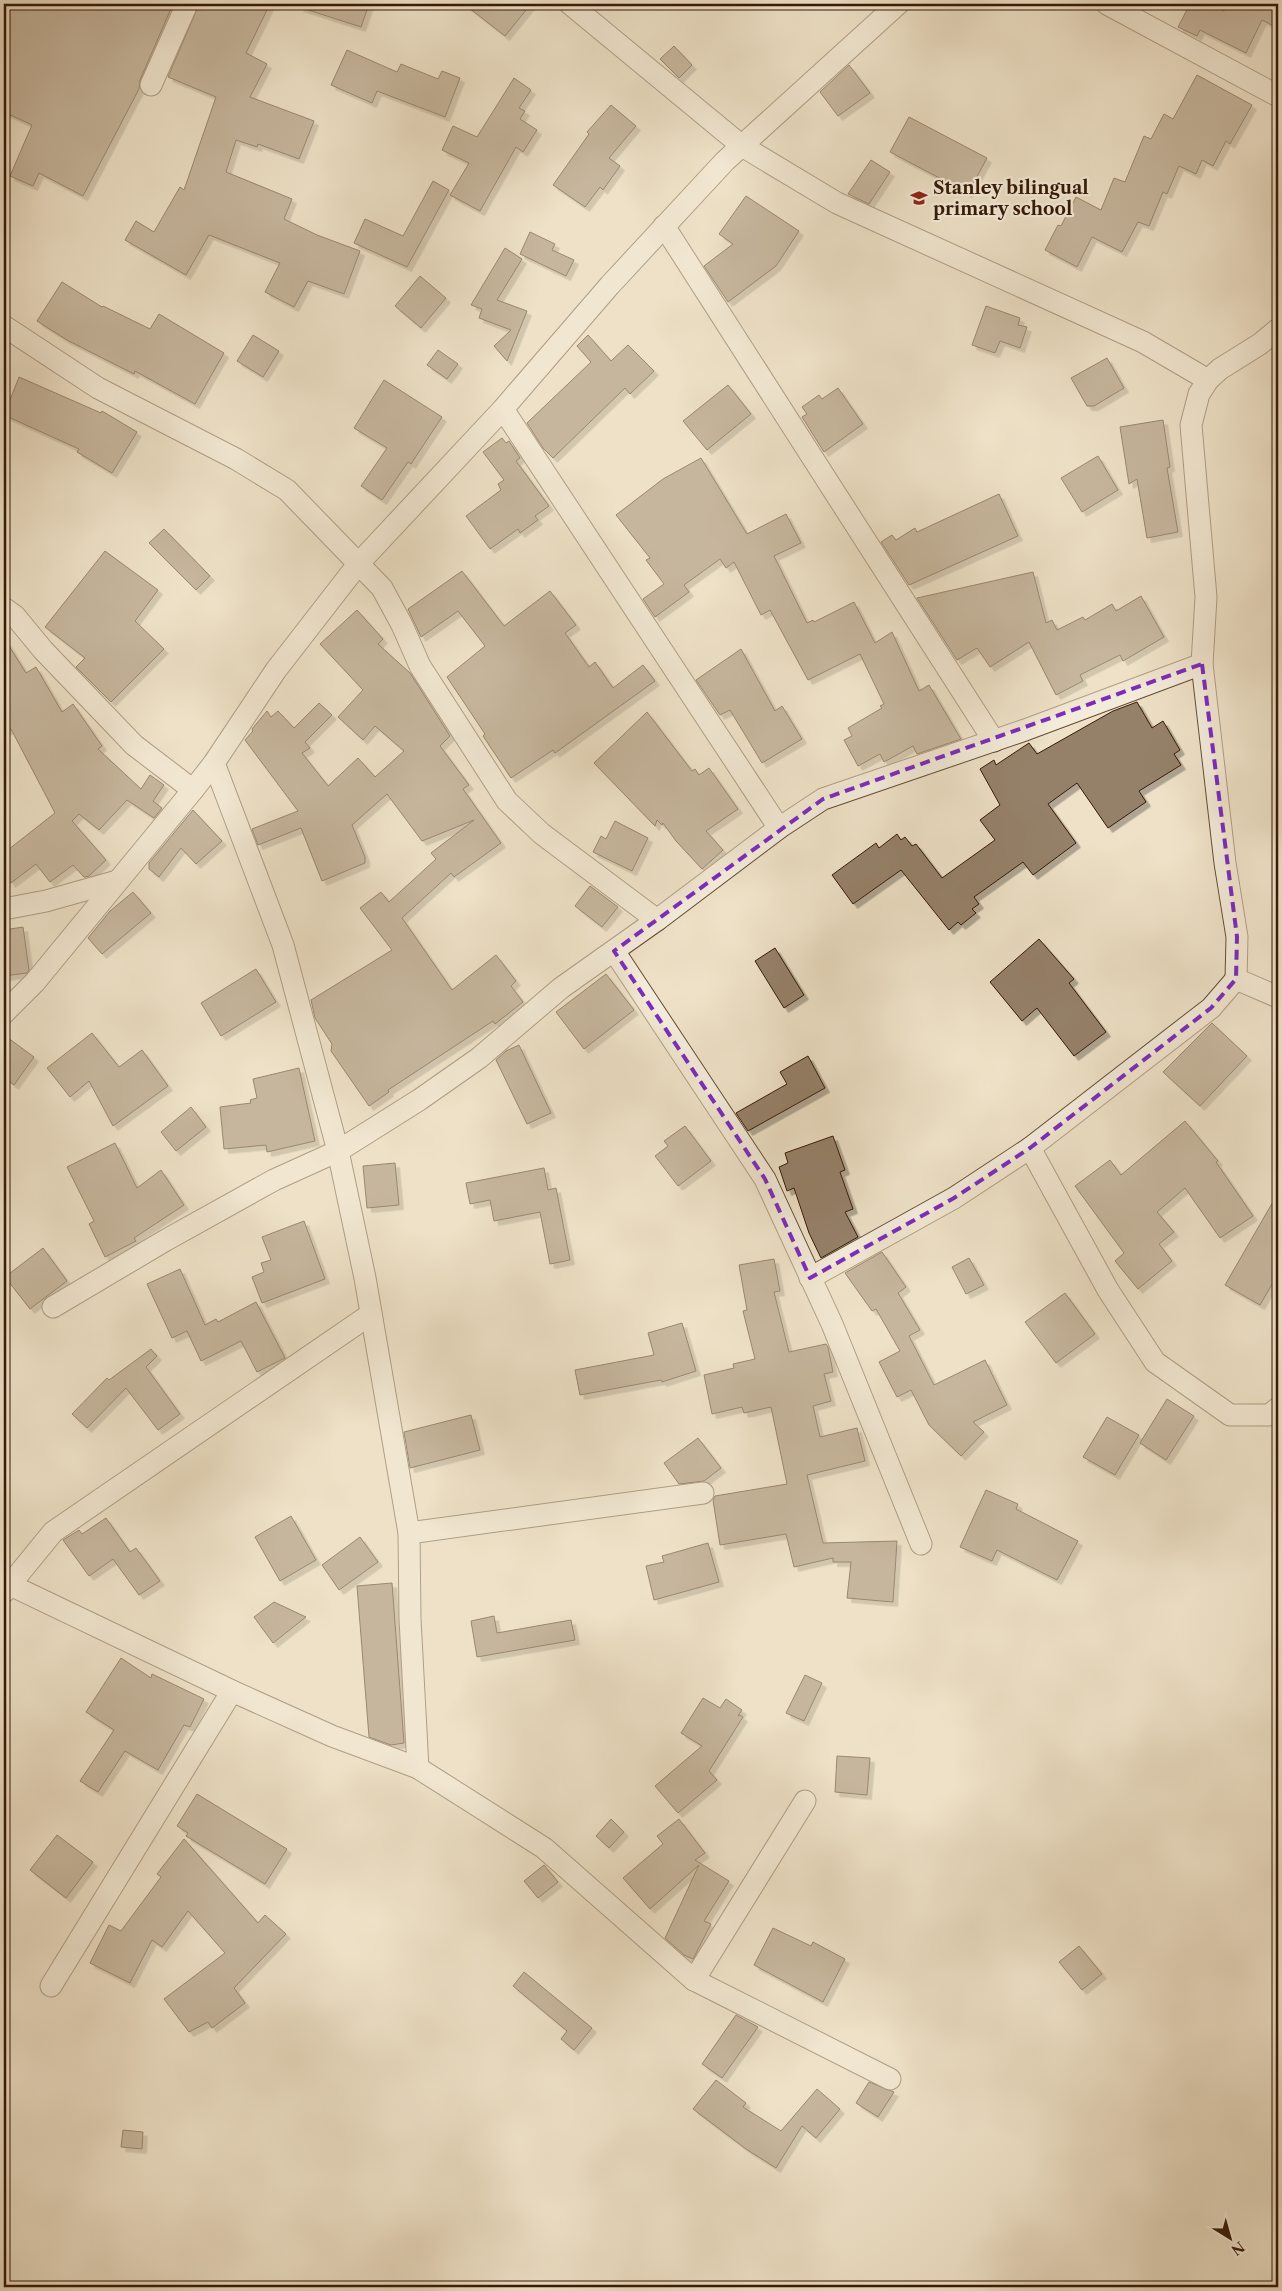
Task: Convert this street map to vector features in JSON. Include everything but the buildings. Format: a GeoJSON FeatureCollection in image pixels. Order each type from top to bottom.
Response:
{"type":"FeatureCollection","features":[{"type":"Feature","properties":{"kind":"street"},"geometry":{"type":"LineString","coordinates":[[151,85],[187,4]]}},
{"type":"Feature","properties":{"kind":"street"},"geometry":{"type":"LineString","coordinates":[[570,4],[742,146],[837,202],[1143,342],[1208,380]]}},
{"type":"Feature","properties":{"kind":"street"},"geometry":{"type":"LineString","coordinates":[[4,1013],[35,982],[193,790],[214,763],[276,670],[359,563],[504,409],[610,285],[664,226],[742,146],[898,4]]}},
{"type":"Feature","properties":{"kind":"street"},"geometry":{"type":"LineString","coordinates":[[1107,4],[1278,96]]}},
{"type":"Feature","properties":{"kind":"street"},"geometry":{"type":"LineString","coordinates":[[664,226],[994,741]]}},
{"type":"Feature","properties":{"kind":"street"},"geometry":{"type":"LineString","coordinates":[[4,326],[98,388],[236,459],[287,490],[382,588],[402,625],[420,666],[507,801],[542,834],[657,920]]}},
{"type":"Feature","properties":{"kind":"street"},"geometry":{"type":"LineString","coordinates":[[810,1278],[954,1198],[1030,1148],[1211,1008],[1236,979],[1237,937],[1225,863],[1202,664],[1206,597],[1191,426],[1199,394],[1208,380],[1220,369],[1260,344],[1278,329]]}},
{"type":"Feature","properties":{"kind":"street"},"geometry":{"type":"LineString","coordinates":[[504,409],[779,828]]}},
{"type":"Feature","properties":{"kind":"street"},"geometry":{"type":"LineString","coordinates":[[4,608],[15,616],[43,650],[134,746],[193,790]]}},
{"type":"Feature","properties":{"kind":"street"},"geometry":{"type":"LineString","coordinates":[[53,1307],[166,1240],[266,1185],[338,1151],[419,1100],[479,1058],[561,988],[657,920],[779,828],[823,799],[994,741],[1202,664]]}},
{"type":"Feature","properties":{"kind":"street"},"geometry":{"type":"LineString","coordinates":[[214,763],[283,945],[338,1151],[371,1314],[409,1533],[410,1619],[418,1768]]}},
{"type":"Feature","properties":{"kind":"street"},"geometry":{"type":"LineString","coordinates":[[4,910],[46,901],[117,881]]}},
{"type":"Feature","properties":{"kind":"street"},"geometry":{"type":"LineString","coordinates":[[614,951],[765,1179],[832,1324],[921,1544]]}},
{"type":"Feature","properties":{"kind":"street"},"geometry":{"type":"LineString","coordinates":[[1236,979],[1278,997]]}},
{"type":"Feature","properties":{"kind":"street"},"geometry":{"type":"LineString","coordinates":[[1030,1148],[1108,1290],[1155,1362],[1230,1415],[1269,1415],[1278,1408]]}},
{"type":"Feature","properties":{"kind":"street"},"geometry":{"type":"LineString","coordinates":[[371,1314],[53,1532],[5,1586],[332,1736],[418,1768],[544,1848],[694,1980],[890,2079]]}},
{"type":"Feature","properties":{"kind":"street"},"geometry":{"type":"LineString","coordinates":[[409,1533],[702,1493]]}},
{"type":"Feature","properties":{"kind":"street"},"geometry":{"type":"LineString","coordinates":[[51,1986],[232,1691]]}},
{"type":"Feature","properties":{"kind":"street"},"geometry":{"type":"LineString","coordinates":[[694,1980],[805,1801]]}},
{"type":"Feature","properties":{"kind":"highlighted area"},"geometry":{"type":"Polygon","coordinates":[[[1202,664],[1237,937],[1236,979],[1211,1008],[1030,1148],[954,1198],[810,1278],[765,1179],[614,951],[823,799],[1202,664]]]}},
{"type":"Feature","properties":{"kind":"place","name":"Stanley bilingual primary school"},"geometry":{"type":"Point","coordinates":[919,198]}}]}
